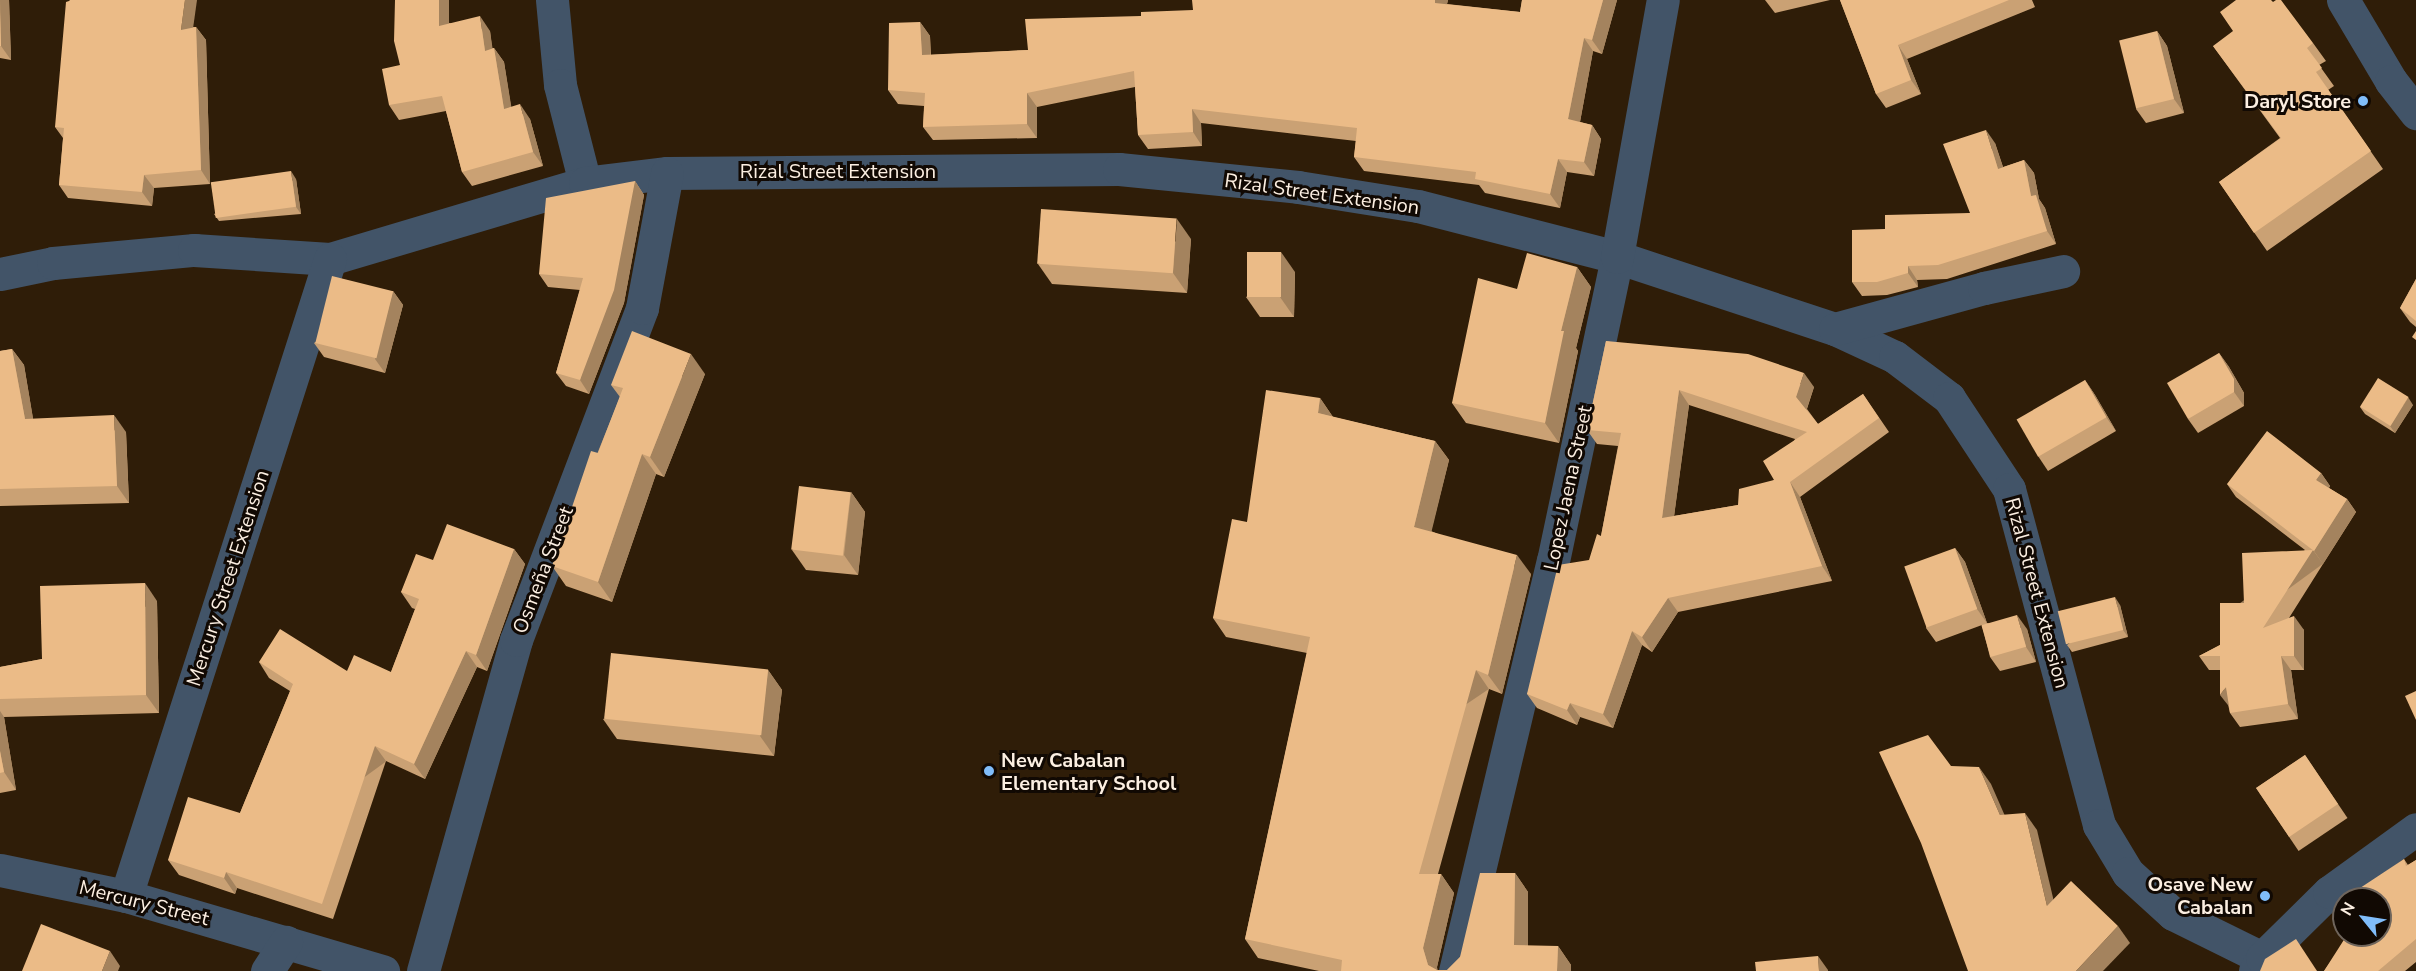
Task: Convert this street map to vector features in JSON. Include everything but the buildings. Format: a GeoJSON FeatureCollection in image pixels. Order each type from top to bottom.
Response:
{"type":"FeatureCollection","features":[{"type":"Feature","properties":{"kind":"street"},"geometry":{"type":"LineString","coordinates":[[552,0],[560,85],[585,183]]}},
{"type":"Feature","properties":{"kind":"street","name":"Lopez Jaena Street"},"geometry":{"type":"LineString","coordinates":[[1455,971],[1553,561],[1617,257],[1663,0]]}},
{"type":"Feature","properties":{"kind":"street"},"geometry":{"type":"LineString","coordinates":[[2343,0],[2391,81],[2416,113]]}},
{"type":"Feature","properties":{"kind":"street","name":"Rizal Street Extension"},"geometry":{"type":"LineString","coordinates":[[0,274],[53,262],[194,250],[330,259],[585,183],[667,172],[1119,169],[1298,187],[1418,206],[1617,257],[1835,328],[1895,357],[1949,399],[2009,489],[2099,825],[2128,873],[2173,914],[2258,964]]}},
{"type":"Feature","properties":{"kind":"street","name":"Osmeña Street"},"geometry":{"type":"LineString","coordinates":[[423,971],[516,640],[642,308],[667,172]]}},
{"type":"Feature","properties":{"kind":"street","name":"Mercury Street Extension"},"geometry":{"type":"LineString","coordinates":[[126,896],[330,259]]}},
{"type":"Feature","properties":{"kind":"street"},"geometry":{"type":"LineString","coordinates":[[1835,328],[1984,288],[2063,271]]}},
{"type":"Feature","properties":{"kind":"street"},"geometry":{"type":"LineString","coordinates":[[2258,964],[2329,892],[2416,829]]}},
{"type":"Feature","properties":{"kind":"street","name":"Mercury Street"},"geometry":{"type":"LineString","coordinates":[[0,870],[126,896],[383,971]]}},
{"type":"Feature","properties":{"kind":"street"},"geometry":{"type":"LineString","coordinates":[[267,971],[286,942]]}},
{"type":"Feature","properties":{"kind":"place","name":"Daryl Store"},"geometry":{"type":"Point","coordinates":[2363,101]}},
{"type":"Feature","properties":{"kind":"place","name":"New Cabalan Elementary School"},"geometry":{"type":"Point","coordinates":[989,771]}},
{"type":"Feature","properties":{"kind":"place","name":"Osave New Cabalan"},"geometry":{"type":"Point","coordinates":[2265,896]}}]}
